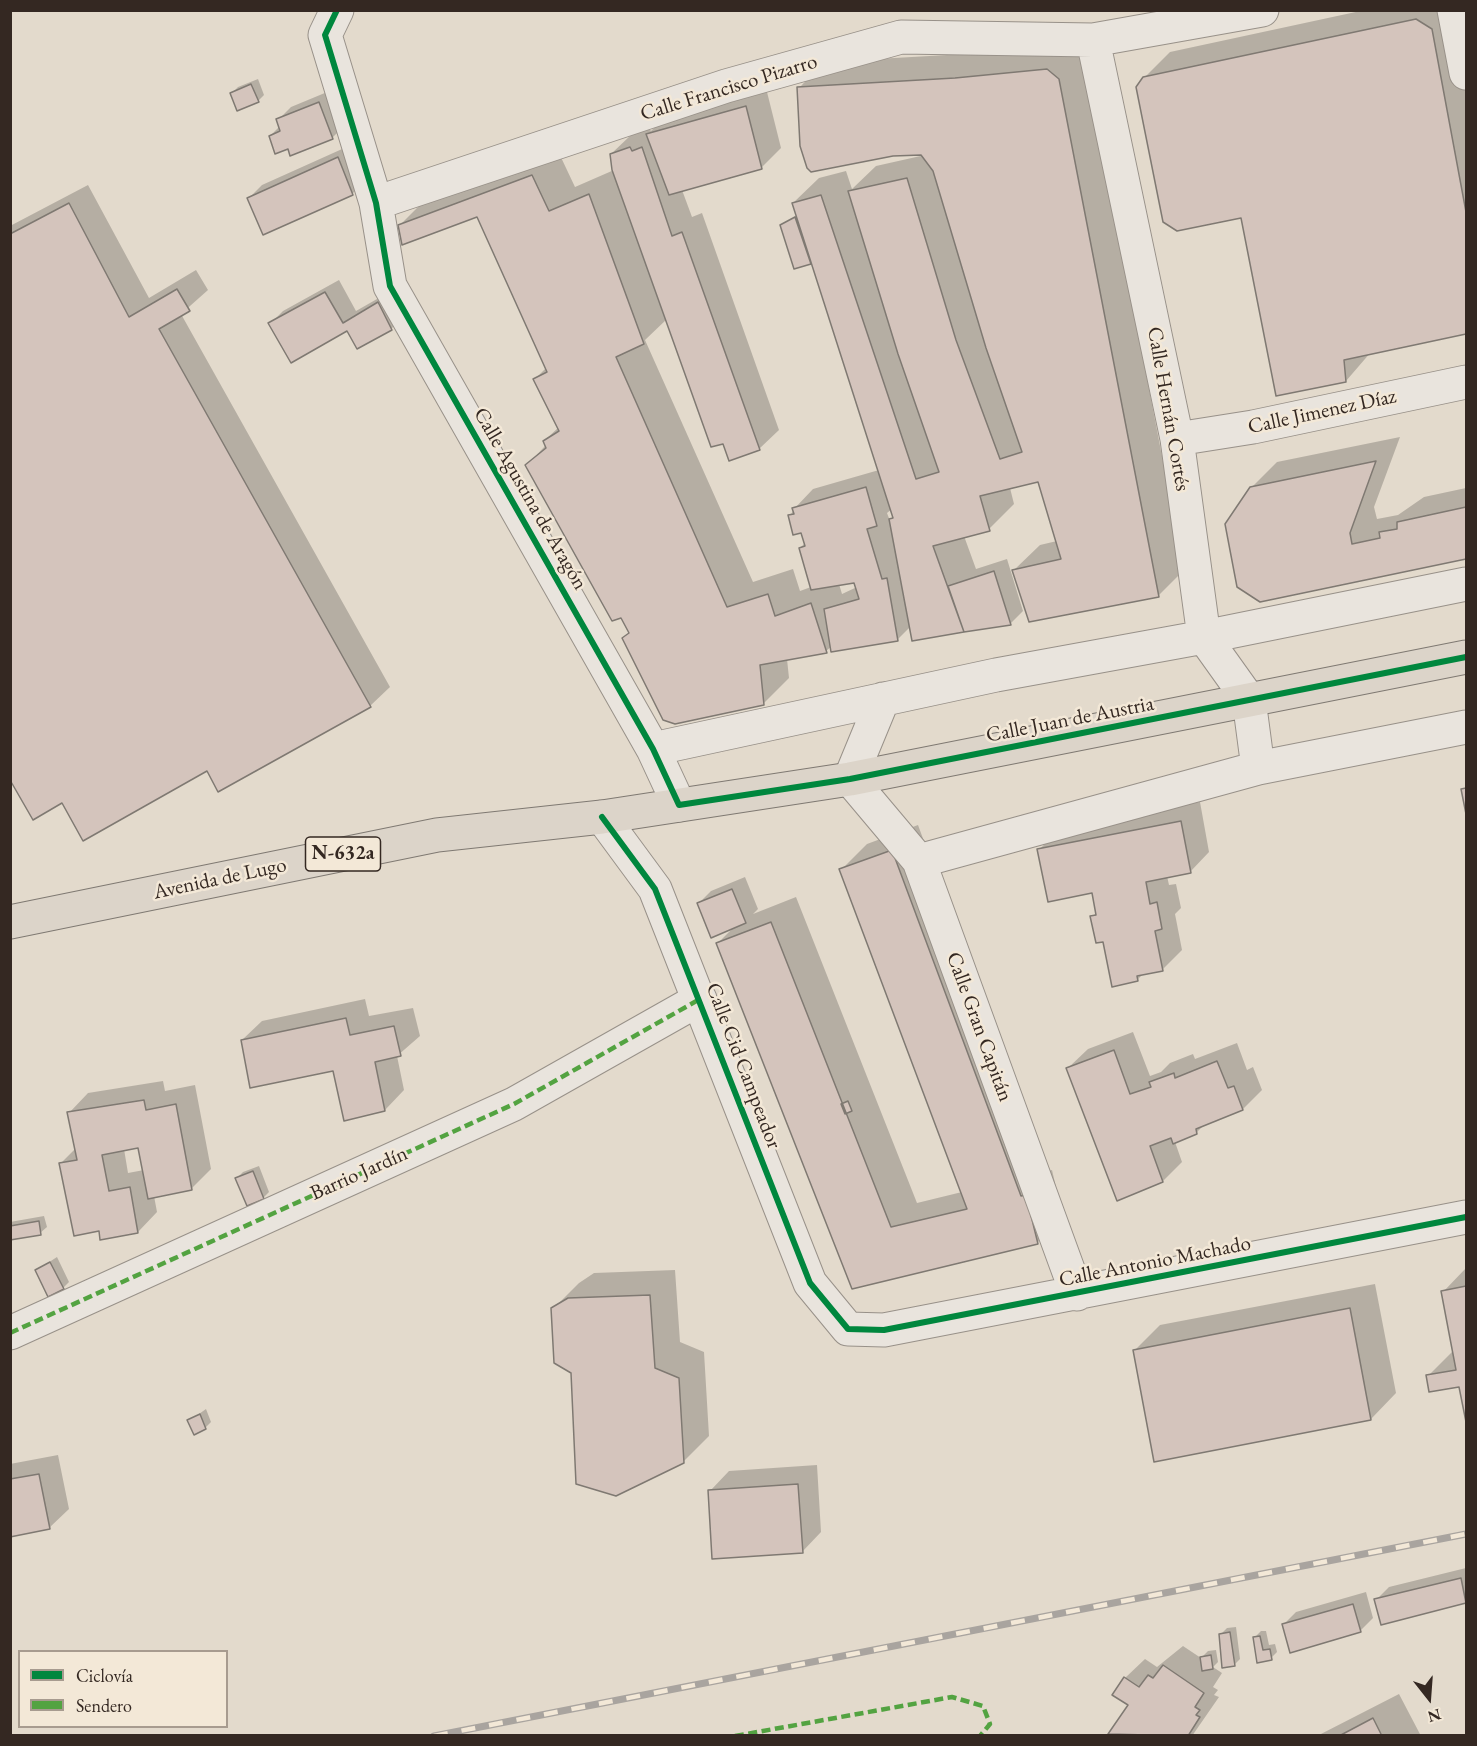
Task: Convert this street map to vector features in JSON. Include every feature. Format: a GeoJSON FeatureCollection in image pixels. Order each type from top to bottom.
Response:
{"type":"FeatureCollection","features":[{"type":"Feature","properties":{"kind":"main road","name":"Calle Juan de Austria"},"geometry":{"type":"LineString","coordinates":[[679,805],[850,779],[1467,657]]}},
{"type":"Feature","properties":{"kind":"main road","name":"Avenida de Lugo"},"geometry":{"type":"LineString","coordinates":[[10,922],[437,835],[602,817],[679,805]]}},
{"type":"Feature","properties":{"kind":"street","name":"Calle Agustina de Aragón"},"geometry":{"type":"LineString","coordinates":[[337,10],[325,35],[376,202],[390,286],[653,748],[679,805]]}},
{"type":"Feature","properties":{"kind":"street","name":"Calle Francisco Pizarro"},"geometry":{"type":"LineString","coordinates":[[376,202],[726,87],[901,38],[1093,40],[1262,10]]}},
{"type":"Feature","properties":{"kind":"street"},"geometry":{"type":"LineString","coordinates":[[1454,10],[1467,73]]}},
{"type":"Feature","properties":{"kind":"street","name":"Calle Hernán Cortés"},"geometry":{"type":"LineString","coordinates":[[1093,40],[1177,439],[1204,637],[1249,700],[1258,768]]}},
{"type":"Feature","properties":{"kind":"street","name":"Calle Jimenez Díaz"},"geometry":{"type":"LineString","coordinates":[[1177,439],[1253,427],[1467,382]]}},
{"type":"Feature","properties":{"kind":"street"},"geometry":{"type":"LineString","coordinates":[[653,748],[996,675],[1204,637],[1467,584]]}},
{"type":"Feature","properties":{"kind":"street"},"geometry":{"type":"LineString","coordinates":[[850,779],[883,699]]}},
{"type":"Feature","properties":{"kind":"street"},"geometry":{"type":"LineString","coordinates":[[918,861],[1258,768],[1467,727]]}},
{"type":"Feature","properties":{"kind":"street","name":"Calle Gran Capitán"},"geometry":{"type":"LineString","coordinates":[[850,779],[918,861],[1077,1294]]}},
{"type":"Feature","properties":{"kind":"street","name":"Calle Cid Campeador"},"geometry":{"type":"LineString","coordinates":[[602,817],[655,889],[810,1283],[848,1329]]}},
{"type":"Feature","properties":{"kind":"street","name":"Barrio Jardín"},"geometry":{"type":"LineString","coordinates":[[10,1333],[514,1104],[700,999]]}},
{"type":"Feature","properties":{"kind":"street","name":"Calle Antonio Machado"},"geometry":{"type":"LineString","coordinates":[[848,1329],[884,1330],[1467,1217]]}},
{"type":"Feature","properties":{"kind":"building"},"geometry":{"type":"Polygon","coordinates":[[[1416,19],[1432,29],[1466,212],[1466,334],[1344,360],[1346,382],[1276,396],[1241,218],[1177,231],[1163,222],[1136,87],[1143,77],[1416,19]]]}},
{"type":"Feature","properties":{"kind":"building"},"geometry":{"type":"Polygon","coordinates":[[[1047,69],[1059,79],[1159,597],[1029,622],[1012,570],[1061,559],[1038,482],[980,496],[990,531],[933,546],[964,632],[912,641],[889,519],[893,518],[792,203],[821,195],[916,479],[939,472],[898,354],[848,191],[907,178],[956,340],[1000,459],[1022,452],[986,348],[933,171],[921,155],[893,156],[811,172],[807,168],[800,146],[797,87],[955,78],[1047,69]]]}},
{"type":"Feature","properties":{"kind":"building"},"geometry":{"type":"Polygon","coordinates":[[[251,84],[259,102],[237,111],[230,93],[251,84]]]}},
{"type":"Feature","properties":{"kind":"building"},"geometry":{"type":"Polygon","coordinates":[[[319,102],[333,139],[290,156],[288,149],[275,154],[269,136],[280,131],[276,119],[319,102]]]}},
{"type":"Feature","properties":{"kind":"building"},"geometry":{"type":"Polygon","coordinates":[[[746,106],[762,169],[669,195],[646,134],[746,106]]]}},
{"type":"Feature","properties":{"kind":"building"},"geometry":{"type":"Polygon","coordinates":[[[630,147],[632,151],[642,147],[672,236],[682,232],[760,450],[729,461],[723,444],[711,447],[612,170],[610,154],[630,147]]]}},
{"type":"Feature","properties":{"kind":"building"},"geometry":{"type":"Polygon","coordinates":[[[338,157],[353,195],[263,235],[247,198],[338,157]]]}},
{"type":"Feature","properties":{"kind":"building"},"geometry":{"type":"Polygon","coordinates":[[[532,175],[549,211],[589,194],[644,344],[616,357],[727,607],[768,594],[775,616],[811,603],[827,653],[760,665],[764,705],[675,724],[663,720],[622,638],[629,633],[621,618],[612,621],[525,465],[546,448],[543,441],[559,431],[533,379],[547,372],[477,217],[402,245],[398,225],[532,175]]]}},
{"type":"Feature","properties":{"kind":"building"},"geometry":{"type":"Polygon","coordinates":[[[69,203],[129,317],[177,289],[190,311],[159,329],[371,707],[218,792],[207,771],[83,841],[62,803],[33,820],[10,780],[10,234],[69,203]]]}},
{"type":"Feature","properties":{"kind":"building"},"geometry":{"type":"Polygon","coordinates":[[[795,217],[811,264],[794,269],[780,225],[795,217]]]}},
{"type":"Feature","properties":{"kind":"building"},"geometry":{"type":"Polygon","coordinates":[[[325,292],[343,323],[378,302],[392,330],[357,349],[347,331],[291,363],[268,323],[325,292]]]}},
{"type":"Feature","properties":{"kind":"building"},"geometry":{"type":"Polygon","coordinates":[[[1376,461],[1350,533],[1352,544],[1380,538],[1379,532],[1397,529],[1397,522],[1466,507],[1466,559],[1260,602],[1237,587],[1225,524],[1250,487],[1376,461]]]}},
{"type":"Feature","properties":{"kind":"building"},"geometry":{"type":"Polygon","coordinates":[[[866,487],[877,526],[867,529],[882,579],[887,578],[898,641],[831,652],[824,609],[859,599],[854,583],[811,590],[799,548],[805,546],[801,533],[793,535],[788,515],[794,514],[792,508],[866,487]]]}},
{"type":"Feature","properties":{"kind":"building"},"geometry":{"type":"Polygon","coordinates":[[[994,571],[1011,625],[964,632],[948,586],[994,571]]]}},
{"type":"Feature","properties":{"kind":"building"},"geometry":{"type":"Polygon","coordinates":[[[1466,788],[1466,814],[1461,789],[1466,788]]]}},
{"type":"Feature","properties":{"kind":"building"},"geometry":{"type":"Polygon","coordinates":[[[1181,821],[1191,873],[1146,882],[1150,904],[1157,902],[1162,929],[1155,931],[1163,971],[1137,976],[1138,981],[1112,987],[1103,942],[1096,943],[1090,916],[1096,915],[1092,893],[1048,902],[1037,849],[1181,821]]]}},
{"type":"Feature","properties":{"kind":"building"},"geometry":{"type":"Polygon","coordinates":[[[892,850],[1021,1196],[1026,1195],[1038,1244],[852,1289],[716,943],[771,922],[891,1227],[967,1209],[839,869],[892,850]]]}},
{"type":"Feature","properties":{"kind":"building"},"geometry":{"type":"Polygon","coordinates":[[[732,889],[746,923],[711,938],[697,903],[732,889]]]}},
{"type":"Feature","properties":{"kind":"building"},"geometry":{"type":"Polygon","coordinates":[[[346,1018],[350,1035],[394,1026],[401,1056],[375,1062],[385,1111],[344,1121],[333,1071],[250,1088],[241,1040],[346,1018]]]}},
{"type":"Feature","properties":{"kind":"building"},"geometry":{"type":"Polygon","coordinates":[[[1114,1050],[1130,1094],[1151,1087],[1149,1082],[1174,1073],[1175,1078],[1217,1061],[1228,1088],[1234,1086],[1243,1110],[1196,1129],[1197,1134],[1173,1144],[1171,1138],[1150,1146],[1163,1182],[1117,1201],[1066,1068],[1114,1050]]]}},
{"type":"Feature","properties":{"kind":"building"},"geometry":{"type":"Polygon","coordinates":[[[144,1100],[146,1110],[176,1104],[192,1190],[148,1199],[138,1148],[102,1155],[109,1191],[130,1187],[138,1233],[100,1240],[99,1231],[74,1236],[59,1163],[77,1160],[67,1112],[144,1100]]]}},
{"type":"Feature","properties":{"kind":"building"},"geometry":{"type":"Polygon","coordinates":[[[848,1101],[852,1111],[845,1114],[841,1104],[848,1101]]]}},
{"type":"Feature","properties":{"kind":"building"},"geometry":{"type":"Polygon","coordinates":[[[253,1171],[264,1199],[247,1206],[235,1178],[253,1171]]]}},
{"type":"Feature","properties":{"kind":"building"},"geometry":{"type":"Polygon","coordinates":[[[39,1221],[41,1235],[10,1240],[10,1226],[39,1221]]]}},
{"type":"Feature","properties":{"kind":"building"},"geometry":{"type":"Polygon","coordinates":[[[50,1262],[64,1289],[48,1297],[35,1270],[50,1262]]]}},
{"type":"Feature","properties":{"kind":"building"},"geometry":{"type":"Polygon","coordinates":[[[1466,1286],[1466,1422],[1459,1387],[1429,1392],[1426,1375],[1456,1370],[1441,1291],[1466,1286]]]}},
{"type":"Feature","properties":{"kind":"building"},"geometry":{"type":"Polygon","coordinates":[[[650,1295],[655,1368],[679,1378],[684,1463],[616,1496],[576,1484],[571,1373],[554,1363],[551,1308],[568,1298],[650,1295]]]}},
{"type":"Feature","properties":{"kind":"building"},"geometry":{"type":"Polygon","coordinates":[[[1350,1308],[1371,1420],[1154,1462],[1133,1350],[1350,1308]]]}},
{"type":"Feature","properties":{"kind":"building"},"geometry":{"type":"Polygon","coordinates":[[[200,1414],[206,1429],[194,1435],[187,1420],[200,1414]]]}},
{"type":"Feature","properties":{"kind":"building"},"geometry":{"type":"Polygon","coordinates":[[[39,1474],[50,1529],[10,1537],[10,1479],[39,1474]]]}},
{"type":"Feature","properties":{"kind":"building"},"geometry":{"type":"Polygon","coordinates":[[[798,1484],[803,1553],[712,1559],[708,1490],[798,1484]]]}},
{"type":"Feature","properties":{"kind":"building"},"geometry":{"type":"Polygon","coordinates":[[[1461,1578],[1466,1603],[1381,1625],[1374,1599],[1461,1578]]]}},
{"type":"Feature","properties":{"kind":"building"},"geometry":{"type":"Polygon","coordinates":[[[1353,1604],[1361,1632],[1290,1653],[1282,1624],[1353,1604]]]}},
{"type":"Feature","properties":{"kind":"building"},"geometry":{"type":"Polygon","coordinates":[[[1230,1632],[1235,1666],[1222,1668],[1219,1634],[1230,1632]]]}},
{"type":"Feature","properties":{"kind":"building"},"geometry":{"type":"Polygon","coordinates":[[[1260,1636],[1263,1650],[1270,1649],[1272,1660],[1257,1663],[1253,1637],[1260,1636]]]}},
{"type":"Feature","properties":{"kind":"building"},"geometry":{"type":"Polygon","coordinates":[[[1211,1655],[1213,1669],[1202,1671],[1200,1657],[1211,1655]]]}},
{"type":"Feature","properties":{"kind":"building"},"geometry":{"type":"Polygon","coordinates":[[[1163,1665],[1204,1693],[1195,1707],[1200,1710],[1196,1715],[1200,1717],[1188,1736],[1108,1734],[1128,1705],[1112,1695],[1124,1677],[1139,1687],[1148,1675],[1153,1678],[1163,1665]]]}},
{"type":"Feature","properties":{"kind":"building"},"geometry":{"type":"Polygon","coordinates":[[[1373,1718],[1382,1736],[1339,1736],[1373,1718]]]}},
{"type":"Feature","properties":{"kind":"railway"},"geometry":{"type":"LineString","coordinates":[[434,1736],[1466,1534]]}},
{"type":"Feature","properties":{"kind":"marked path"},"geometry":{"type":"LineString","coordinates":[[10,1333],[514,1104],[700,999]]}},
{"type":"Feature","properties":{"kind":"marked path"},"geometry":{"type":"LineString","coordinates":[[735,1736],[952,1697],[983,1706],[990,1724],[980,1736]]}},
{"type":"Feature","properties":{"kind":"cycle path"},"geometry":{"type":"LineString","coordinates":[[337,10],[325,35],[376,203],[390,286],[653,749],[679,805],[850,779],[1466,657]]}},
{"type":"Feature","properties":{"kind":"cycle path"},"geometry":{"type":"LineString","coordinates":[[602,817],[655,889],[810,1283],[848,1329],[884,1330],[1466,1217]]}}]}
